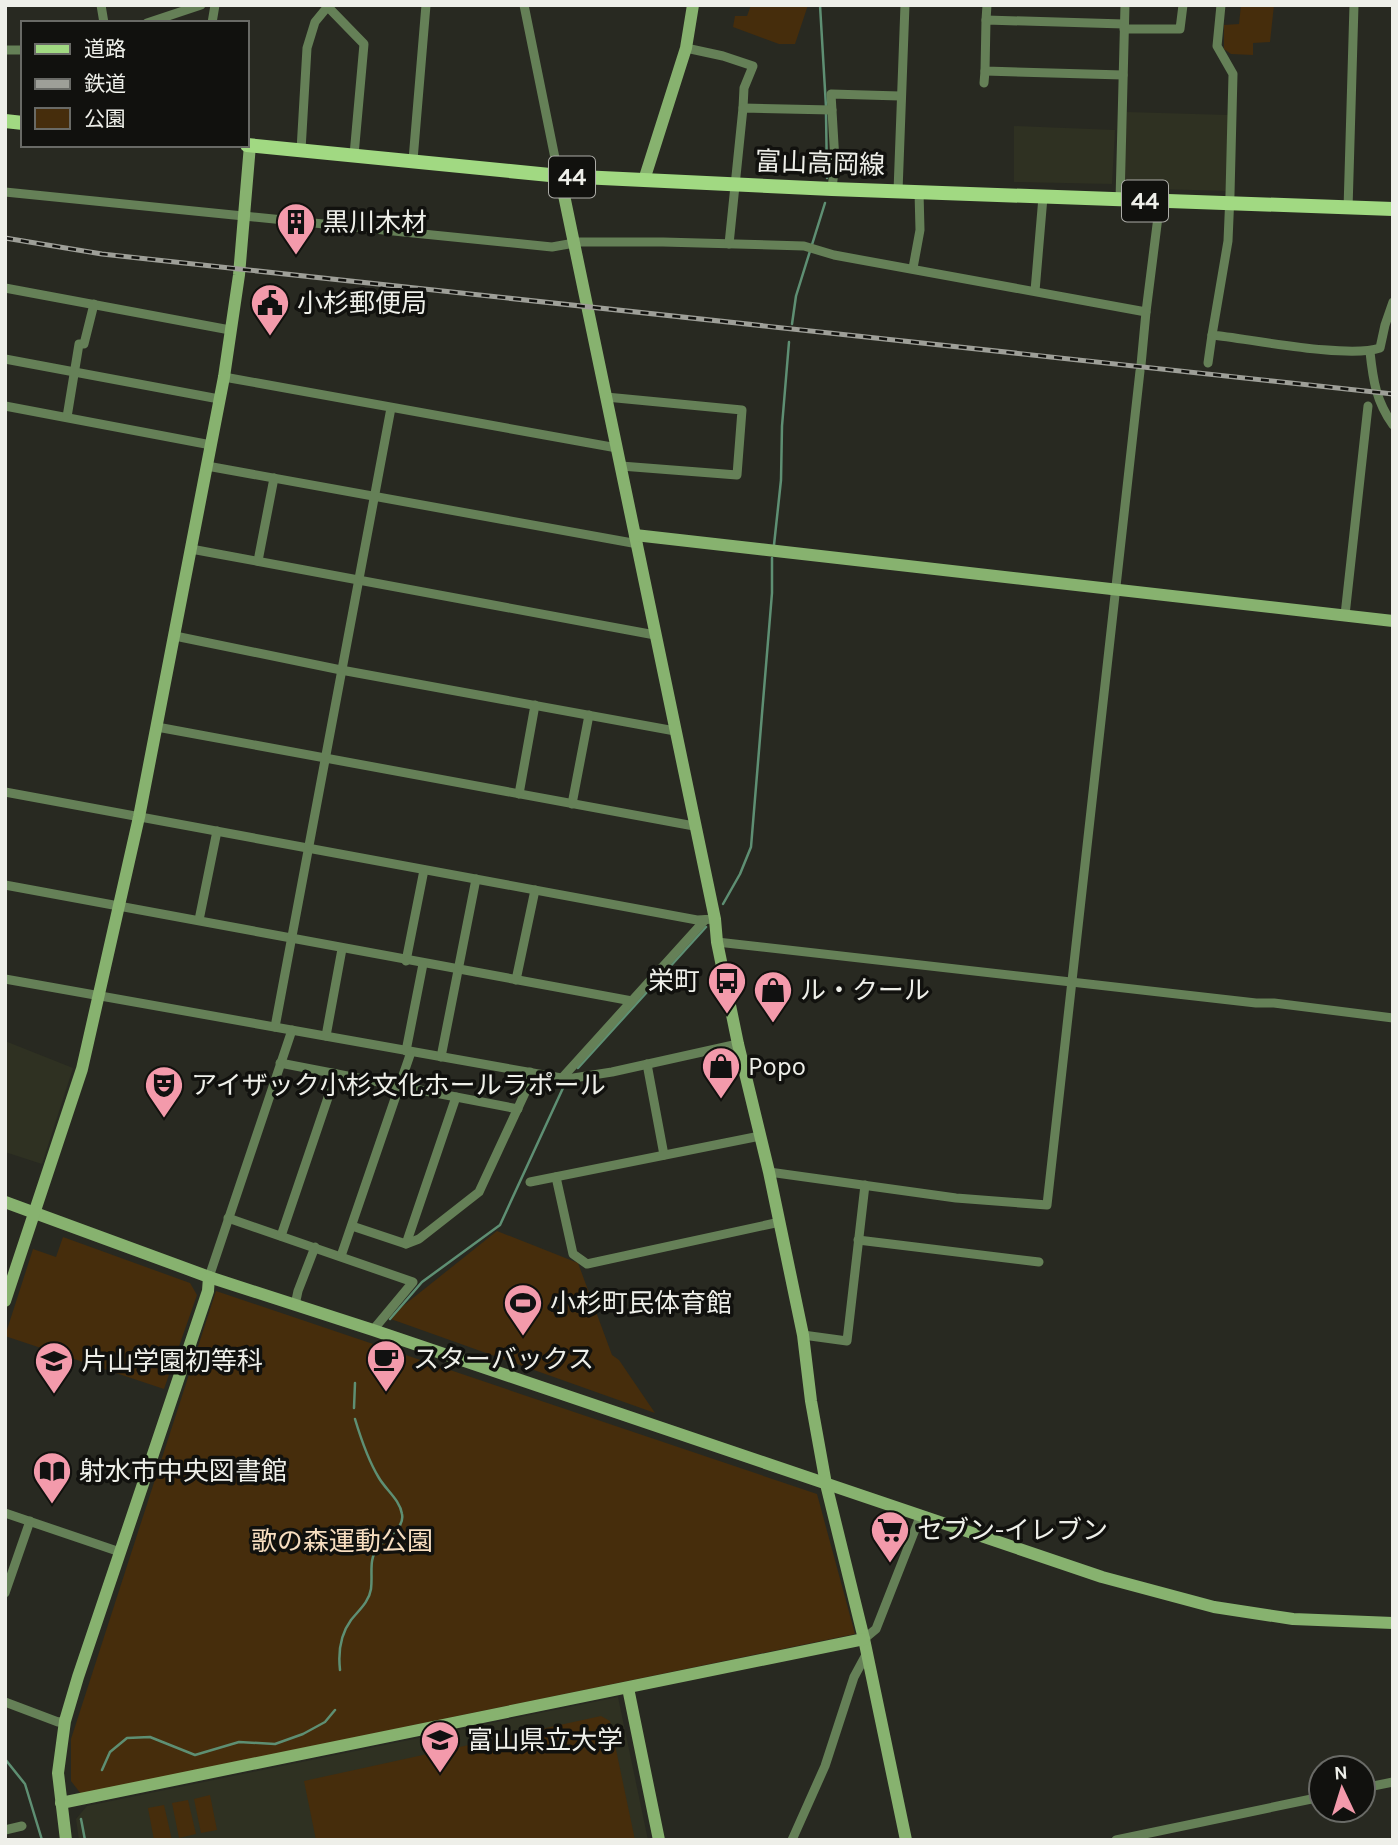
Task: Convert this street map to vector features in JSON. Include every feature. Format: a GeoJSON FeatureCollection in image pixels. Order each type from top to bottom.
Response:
{"type":"FeatureCollection","features":[{"type":"Feature","properties":{"kind":"main road","name":"富山高岡線"},"geometry":{"type":"LineString","coordinates":[[249,145],[560,176],[832,189],[1393,209]]}},
{"type":"Feature","properties":{"kind":"street"},"geometry":{"type":"LineString","coordinates":[[153,21],[201,5]]}},
{"type":"Feature","properties":{"kind":"street"},"geometry":{"type":"LineString","coordinates":[[413,160],[426,5]]}},
{"type":"Feature","properties":{"kind":"street"},"geometry":{"type":"LineString","coordinates":[[524,5],[676,731],[710,919],[769,1172],[803,1335],[811,1401],[826,1483],[864,1639],[906,1840]]}},
{"type":"Feature","properties":{"kind":"street"},"geometry":{"type":"LineString","coordinates":[[644,180],[686,48],[692,5]]}},
{"type":"Feature","properties":{"kind":"street"},"geometry":{"type":"LineString","coordinates":[[898,191],[905,5]]}},
{"type":"Feature","properties":{"kind":"street"},"geometry":{"type":"LineString","coordinates":[[984,83],[987,5]]}},
{"type":"Feature","properties":{"kind":"street"},"geometry":{"type":"LineString","coordinates":[[1120,200],[1125,5]]}},
{"type":"Feature","properties":{"kind":"street"},"geometry":{"type":"LineString","coordinates":[[986,20],[1180,29],[1183,5]]}},
{"type":"Feature","properties":{"kind":"street"},"geometry":{"type":"LineString","coordinates":[[1208,363],[1228,241],[1233,74],[1217,46],[1221,5]]}},
{"type":"Feature","properties":{"kind":"street"},"geometry":{"type":"LineString","coordinates":[[1348,209],[1354,5]]}},
{"type":"Feature","properties":{"kind":"street"},"geometry":{"type":"LineString","coordinates":[[301,150],[307,48],[315,22],[329,6],[364,44],[354,155]]}},
{"type":"Feature","properties":{"kind":"street"},"geometry":{"type":"LineString","coordinates":[[686,48],[753,66],[744,88],[729,244]]}},
{"type":"Feature","properties":{"kind":"street"},"geometry":{"type":"LineString","coordinates":[[985,71],[1123,75]]}},
{"type":"Feature","properties":{"kind":"street"},"geometry":{"type":"LineString","coordinates":[[832,189],[835,161],[831,93],[900,96]]}},
{"type":"Feature","properties":{"kind":"street"},"geometry":{"type":"LineString","coordinates":[[743,108],[832,110]]}},
{"type":"Feature","properties":{"kind":"street"},"geometry":{"type":"LineString","coordinates":[[5,1301],[37,1212],[82,1069],[139,817],[223,377],[239,275],[249,145]]}},
{"type":"Feature","properties":{"kind":"street"},"geometry":{"type":"LineString","coordinates":[[5,192],[552,247],[663,242],[809,248],[834,255],[1146,312]]}},
{"type":"Feature","properties":{"kind":"street"},"geometry":{"type":"LineString","coordinates":[[913,268],[920,230],[919,192]]}},
{"type":"Feature","properties":{"kind":"street"},"geometry":{"type":"LineString","coordinates":[[1035,291],[1043,197]]}},
{"type":"Feature","properties":{"kind":"street"},"geometry":{"type":"LineString","coordinates":[[769,1172],[956,1198],[1047,1205],[1114,589],[1160,201]]}},
{"type":"Feature","properties":{"kind":"street"},"geometry":{"type":"LineString","coordinates":[[5,288],[230,330]]}},
{"type":"Feature","properties":{"kind":"street"},"geometry":{"type":"LineString","coordinates":[[1212,335],[1370,352],[1385,349],[1385,325],[1393,302]]}},
{"type":"Feature","properties":{"kind":"street"},"geometry":{"type":"LineString","coordinates":[[67,417],[79,344],[84,344],[94,304]]}},
{"type":"Feature","properties":{"kind":"street"},"geometry":{"type":"LineString","coordinates":[[1370,352],[1375,392],[1381,408],[1393,425]]}},
{"type":"Feature","properties":{"kind":"street"},"geometry":{"type":"LineString","coordinates":[[5,359],[219,399]]}},
{"type":"Feature","properties":{"kind":"street"},"geometry":{"type":"LineString","coordinates":[[223,377],[617,448]]}},
{"type":"Feature","properties":{"kind":"street"},"geometry":{"type":"LineString","coordinates":[[606,397],[742,410],[737,475],[621,466]]}},
{"type":"Feature","properties":{"kind":"street"},"geometry":{"type":"LineString","coordinates":[[5,406],[211,445]]}},
{"type":"Feature","properties":{"kind":"street"},"geometry":{"type":"LineString","coordinates":[[1345,615],[1368,406]]}},
{"type":"Feature","properties":{"kind":"street"},"geometry":{"type":"LineString","coordinates":[[275,1027],[391,408]]}},
{"type":"Feature","properties":{"kind":"street"},"geometry":{"type":"LineString","coordinates":[[207,466],[636,539],[1393,621]]}},
{"type":"Feature","properties":{"kind":"street"},"geometry":{"type":"LineString","coordinates":[[257,561],[274,478]]}},
{"type":"Feature","properties":{"kind":"street"},"geometry":{"type":"LineString","coordinates":[[191,549],[655,635]]}},
{"type":"Feature","properties":{"kind":"street"},"geometry":{"type":"LineString","coordinates":[[175,636],[341,670],[676,731]]}},
{"type":"Feature","properties":{"kind":"street"},"geometry":{"type":"LineString","coordinates":[[519,794],[535,705]]}},
{"type":"Feature","properties":{"kind":"street"},"geometry":{"type":"LineString","coordinates":[[572,804],[589,715]]}},
{"type":"Feature","properties":{"kind":"street"},"geometry":{"type":"LineString","coordinates":[[157,727],[694,826]]}},
{"type":"Feature","properties":{"kind":"street"},"geometry":{"type":"LineString","coordinates":[[5,792],[535,890],[710,919]]}},
{"type":"Feature","properties":{"kind":"street"},"geometry":{"type":"LineString","coordinates":[[199,920],[217,831]]}},
{"type":"Feature","properties":{"kind":"street"},"geometry":{"type":"LineString","coordinates":[[406,961],[424,870]]}},
{"type":"Feature","properties":{"kind":"street"},"geometry":{"type":"LineString","coordinates":[[441,1057],[476,879]]}},
{"type":"Feature","properties":{"kind":"street"},"geometry":{"type":"LineString","coordinates":[[5,886],[632,1001]]}},
{"type":"Feature","properties":{"kind":"street"},"geometry":{"type":"LineString","coordinates":[[516,980],[535,890]]}},
{"type":"Feature","properties":{"kind":"street"},"geometry":{"type":"LineString","coordinates":[[562,1078],[710,919]]}},
{"type":"Feature","properties":{"kind":"street"},"geometry":{"type":"LineString","coordinates":[[717,942],[1393,1018]]}},
{"type":"Feature","properties":{"kind":"street"},"geometry":{"type":"LineString","coordinates":[[326,1036],[342,949]]}},
{"type":"Feature","properties":{"kind":"street"},"geometry":{"type":"LineString","coordinates":[[341,1256],[400,1087],[409,1051],[423,964]]}},
{"type":"Feature","properties":{"kind":"street"},"geometry":{"type":"LineString","coordinates":[[5,979],[562,1078],[601,1074],[738,1044]]}},
{"type":"Feature","properties":{"kind":"street"},"geometry":{"type":"LineString","coordinates":[[65,1840],[58,1773],[65,1721],[292,1030]]}},
{"type":"Feature","properties":{"kind":"street"},"geometry":{"type":"LineString","coordinates":[[280,1063],[518,1109]]}},
{"type":"Feature","properties":{"kind":"street"},"geometry":{"type":"LineString","coordinates":[[647,1064],[664,1155]]}},
{"type":"Feature","properties":{"kind":"street"},"geometry":{"type":"LineString","coordinates":[[352,1226],[406,1244],[419,1239],[479,1192],[530,1082],[530,1072]]}},
{"type":"Feature","properties":{"kind":"street"},"geometry":{"type":"LineString","coordinates":[[281,1236],[336,1074]]}},
{"type":"Feature","properties":{"kind":"street"},"geometry":{"type":"LineString","coordinates":[[406,1244],[456,1097]]}},
{"type":"Feature","properties":{"kind":"street"},"geometry":{"type":"LineString","coordinates":[[530,1182],[760,1136]]}},
{"type":"Feature","properties":{"kind":"street"},"geometry":{"type":"LineString","coordinates":[[556,1177],[573,1254],[587,1264],[779,1222]]}},
{"type":"Feature","properties":{"kind":"street"},"geometry":{"type":"LineString","coordinates":[[803,1335],[847,1341],[865,1185]]}},
{"type":"Feature","properties":{"kind":"street"},"geometry":{"type":"LineString","coordinates":[[5,1202],[209,1277],[373,1329],[1102,1577],[1214,1607],[1293,1619],[1393,1623]]}},
{"type":"Feature","properties":{"kind":"street"},"geometry":{"type":"LineString","coordinates":[[229,1218],[413,1282],[373,1329]]}},
{"type":"Feature","properties":{"kind":"street"},"geometry":{"type":"LineString","coordinates":[[858,1240],[1039,1262]]}},
{"type":"Feature","properties":{"kind":"street"},"geometry":{"type":"LineString","coordinates":[[295,1305],[315,1247]]}},
{"type":"Feature","properties":{"kind":"street"},"geometry":{"type":"LineString","coordinates":[[5,1513],[120,1552]]}},
{"type":"Feature","properties":{"kind":"street"},"geometry":{"type":"LineString","coordinates":[[61,1802],[864,1639],[876,1629],[920,1517]]}},
{"type":"Feature","properties":{"kind":"street"},"geometry":{"type":"LineString","coordinates":[[5,1593],[30,1521]]}},
{"type":"Feature","properties":{"kind":"street"},"geometry":{"type":"LineString","coordinates":[[792,1840],[825,1766],[854,1677],[867,1653]]}},
{"type":"Feature","properties":{"kind":"street"},"geometry":{"type":"LineString","coordinates":[[628,1688],[659,1840]]}},
{"type":"Feature","properties":{"kind":"street"},"geometry":{"type":"LineString","coordinates":[[5,1702],[58,1722],[65,1721]]}},
{"type":"Feature","properties":{"kind":"street"},"geometry":{"type":"LineString","coordinates":[[1116,1840],[1307,1800]]}},
{"type":"Feature","properties":{"kind":"street"},"geometry":{"type":"LineString","coordinates":[[5,1830],[22,1826]]}},
{"type":"Feature","properties":{"kind":"shaded area"},"geometry":{"type":"Polygon","coordinates":[[[1127,112],[1229,115],[1227,191],[1123,188],[1127,112]]]}},
{"type":"Feature","properties":{"kind":"shaded area"},"geometry":{"type":"Polygon","coordinates":[[[1014,126],[1115,130],[1112,184],[1014,182],[1014,126]]]}},
{"type":"Feature","properties":{"kind":"shaded area"},"geometry":{"type":"Polygon","coordinates":[[[5,1041],[73,1068],[42,1164],[5,1152],[5,1041]]]}},
{"type":"Feature","properties":{"kind":"shaded area","name":"富山県立大学"},"geometry":{"type":"Polygon","coordinates":[[[618,1697],[648,1840],[79,1840],[76,1819],[87,1806],[618,1697]]]}},
{"type":"Feature","properties":{"kind":"green space"},"geometry":{"type":"Polygon","coordinates":[[[751,5],[808,5],[795,44],[779,44],[733,27],[735,16],[747,16],[751,5]]]}},
{"type":"Feature","properties":{"kind":"green space"},"geometry":{"type":"Polygon","coordinates":[[[1241,5],[1274,5],[1270,42],[1253,43],[1253,55],[1231,54],[1224,49],[1224,25],[1239,24],[1241,5]]]}},
{"type":"Feature","properties":{"kind":"green space","name":"小杉町民体育館"},"geometry":{"type":"Polygon","coordinates":[[[497,1231],[578,1263],[612,1355],[619,1360],[655,1413],[388,1318],[497,1231]]]}},
{"type":"Feature","properties":{"kind":"green space"},"geometry":{"type":"Polygon","coordinates":[[[63,1237],[190,1283],[197,1295],[164,1389],[5,1336],[33,1249],[56,1257],[63,1237]]]}},
{"type":"Feature","properties":{"kind":"green space","name":"歌の森運動公園"},"geometry":{"type":"Polygon","coordinates":[[[216,1291],[817,1494],[855,1634],[81,1794],[71,1781],[71,1739],[216,1291]]]}},
{"type":"Feature","properties":{"kind":"green space"},"geometry":{"type":"Polygon","coordinates":[[[601,1716],[610,1721],[635,1840],[316,1840],[304,1781],[601,1716]]]}},
{"type":"Feature","properties":{"kind":"green space"},"geometry":{"type":"Polygon","coordinates":[[[210,1795],[217,1830],[201,1833],[194,1799],[210,1795]]]}},
{"type":"Feature","properties":{"kind":"green space"},"geometry":{"type":"Polygon","coordinates":[[[188,1800],[196,1834],[179,1838],[172,1803],[188,1800]]]}},
{"type":"Feature","properties":{"kind":"green space"},"geometry":{"type":"Polygon","coordinates":[[[164,1805],[172,1840],[154,1840],[148,1808],[164,1805]]]}},
{"type":"Feature","properties":{"kind":"waterway"},"geometry":{"type":"LineString","coordinates":[[820,5],[826,107]]}},
{"type":"Feature","properties":{"kind":"waterway"},"geometry":{"type":"LineString","coordinates":[[826,113],[827,178]]}},
{"type":"Feature","properties":{"kind":"waterway"},"geometry":{"type":"LineString","coordinates":[[792,324],[796,296],[825,203]]}},
{"type":"Feature","properties":{"kind":"waterway"},"geometry":{"type":"LineString","coordinates":[[774,545],[781,480],[782,426],[789,342]]}},
{"type":"Feature","properties":{"kind":"waterway"},"geometry":{"type":"LineString","coordinates":[[723,904],[751,847],[772,593],[772,558]]}},
{"type":"Feature","properties":{"kind":"waterway"},"geometry":{"type":"LineString","coordinates":[[578,1068],[706,927]]}},
{"type":"Feature","properties":{"kind":"waterway"},"geometry":{"type":"LineString","coordinates":[[390,1319],[422,1282],[500,1225],[563,1088]]}},
{"type":"Feature","properties":{"kind":"waterway"},"geometry":{"type":"LineString","coordinates":[[354,1408],[355,1383]]}},
{"type":"Feature","properties":{"kind":"waterway"},"geometry":{"type":"LineString","coordinates":[[340,1670],[342,1638],[347,1626],[370,1594],[375,1552],[398,1529],[402,1519],[399,1504],[371,1464],[355,1419]]}},
{"type":"Feature","properties":{"kind":"waterway"},"geometry":{"type":"LineString","coordinates":[[102,1770],[110,1752],[127,1738],[150,1737],[195,1755],[239,1742],[275,1744],[303,1734],[325,1722],[335,1710]]}},
{"type":"Feature","properties":{"kind":"waterway"},"geometry":{"type":"LineString","coordinates":[[5,1759],[25,1784],[42,1840]]}},
{"type":"Feature","properties":{"kind":"waterway"},"geometry":{"type":"LineString","coordinates":[[81,1819],[85,1840]]}},
{"type":"Feature","properties":{"kind":"railway"},"geometry":{"type":"LineString","coordinates":[[5,238],[102,254],[1393,394]]}},
{"type":"Feature","properties":{"kind":"place","name":"黒川木材"},"geometry":{"type":"Point","coordinates":[296,256]}},
{"type":"Feature","properties":{"kind":"place","name":"小杉郵便局"},"geometry":{"type":"Point","coordinates":[270,337]}},
{"type":"Feature","properties":{"kind":"place","name":"栄町"},"geometry":{"type":"Point","coordinates":[727,1015]}},
{"type":"Feature","properties":{"kind":"place","name":"ル・クール"},"geometry":{"type":"Point","coordinates":[773,1024]}},
{"type":"Feature","properties":{"kind":"place","name":"Popo"},"geometry":{"type":"Point","coordinates":[721,1100]}},
{"type":"Feature","properties":{"kind":"place","name":"アイザック小杉文化ホールラポール"},"geometry":{"type":"Point","coordinates":[164,1119]}},
{"type":"Feature","properties":{"kind":"place","name":"小杉町民体育館"},"geometry":{"type":"Point","coordinates":[523,1337]}},
{"type":"Feature","properties":{"kind":"place","name":"スターバックス"},"geometry":{"type":"Point","coordinates":[386,1393]}},
{"type":"Feature","properties":{"kind":"place","name":"片山学園初等科"},"geometry":{"type":"Point","coordinates":[54,1395]}},
{"type":"Feature","properties":{"kind":"place","name":"射水市中央図書館"},"geometry":{"type":"Point","coordinates":[52,1505]}},
{"type":"Feature","properties":{"kind":"place","name":"セブン-イレブン"},"geometry":{"type":"Point","coordinates":[890,1564]}},
{"type":"Feature","properties":{"kind":"place","name":"富山県立大学"},"geometry":{"type":"Point","coordinates":[440,1774]}}]}
